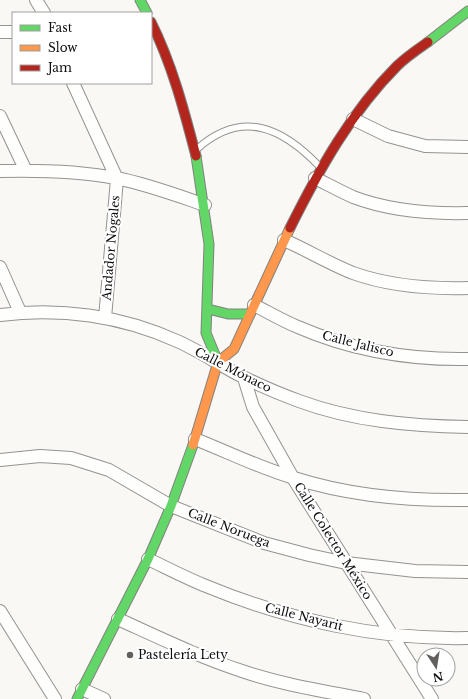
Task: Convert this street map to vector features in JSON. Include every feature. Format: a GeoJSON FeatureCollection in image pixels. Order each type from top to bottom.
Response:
{"type":"FeatureCollection","features":[{"type":"Feature","properties":{"kind":"main road"},"geometry":{"type":"LineString","coordinates":[[140,0],[146,12]]}},
{"type":"Feature","properties":{"kind":"main road"},"geometry":{"type":"LineString","coordinates":[[79,694],[148,559],[171,506],[195,439],[218,362],[234,349],[284,240],[318,173],[353,119],[372,94],[398,65],[468,11]]}},
{"type":"Feature","properties":{"kind":"main road"},"geometry":{"type":"LineString","coordinates":[[152,26],[156,44],[183,105],[195,150],[205,205],[209,244],[206,333],[218,362]]}},
{"type":"Feature","properties":{"kind":"main road"},"geometry":{"type":"LineString","coordinates":[[208,309],[221,314],[234,315],[252,309]]}},
{"type":"Feature","properties":{"kind":"street"},"geometry":{"type":"LineString","coordinates":[[36,0],[43,12]]}},
{"type":"Feature","properties":{"kind":"street"},"geometry":{"type":"LineString","coordinates":[[0,32],[12,32]]}},
{"type":"Feature","properties":{"kind":"street"},"geometry":{"type":"LineString","coordinates":[[73,84],[117,178]]}},
{"type":"Feature","properties":{"kind":"street"},"geometry":{"type":"LineString","coordinates":[[0,116],[26,171]]}},
{"type":"Feature","properties":{"kind":"street"},"geometry":{"type":"LineString","coordinates":[[353,119],[388,136],[425,146],[468,147]]}},
{"type":"Feature","properties":{"kind":"street"},"geometry":{"type":"LineString","coordinates":[[0,171],[78,173],[117,178],[162,190],[205,205]]}},
{"type":"Feature","properties":{"kind":"street"},"geometry":{"type":"LineString","coordinates":[[318,173],[354,197],[396,209],[439,214],[468,213]]}},
{"type":"Feature","properties":{"kind":"street","name":"Andador Nogales"},"geometry":{"type":"LineString","coordinates":[[105,318],[117,178]]}},
{"type":"Feature","properties":{"kind":"street"},"geometry":{"type":"LineString","coordinates":[[284,240],[353,273],[394,283],[439,289],[468,288]]}},
{"type":"Feature","properties":{"kind":"street"},"geometry":{"type":"LineString","coordinates":[[0,267],[20,312]]}},
{"type":"Feature","properties":{"kind":"street","name":"Calle Jalisco"},"geometry":{"type":"LineString","coordinates":[[252,309],[344,344],[392,354],[441,359],[468,359]]}},
{"type":"Feature","properties":{"kind":"street","name":"Calle Mónaco"},"geometry":{"type":"LineString","coordinates":[[0,314],[20,312],[63,312],[105,318],[152,331],[177,341],[218,362],[244,378],[300,401],[359,418],[419,426],[468,427]]}},
{"type":"Feature","properties":{"kind":"street","name":"Calle Colector México"},"geometry":{"type":"LineString","coordinates":[[244,378],[253,408],[346,563],[432,699]]}},
{"type":"Feature","properties":{"kind":"street"},"geometry":{"type":"LineString","coordinates":[[195,439],[294,478],[358,494],[425,501],[468,500]]}},
{"type":"Feature","properties":{"kind":"street","name":"Calle Noruega"},"geometry":{"type":"LineString","coordinates":[[0,460],[40,456],[71,458],[109,470],[171,506],[264,543],[308,555],[346,563],[415,571],[468,572]]}},
{"type":"Feature","properties":{"kind":"street","name":"Calle Nayarit"},"geometry":{"type":"LineString","coordinates":[[148,559],[206,586],[264,607],[324,624],[392,635],[468,638]]}},
{"type":"Feature","properties":{"kind":"street"},"geometry":{"type":"LineString","coordinates":[[0,611],[55,699]]}},
{"type":"Feature","properties":{"kind":"street"},"geometry":{"type":"LineString","coordinates":[[118,619],[191,653],[245,672],[292,686],[364,699]]}},
{"type":"Feature","properties":{"kind":"street"},"geometry":{"type":"LineString","coordinates":[[79,694],[104,699]]}},
{"type":"Feature","properties":{"kind":"lane"},"geometry":{"type":"LineString","coordinates":[[195,150],[210,137],[229,128],[249,126],[269,129],[307,153],[318,173]]}},
{"type":"Feature","properties":{"kind":"traffic: fast"},"geometry":{"type":"LineString","coordinates":[[140,0],[146,12]]}},
{"type":"Feature","properties":{"kind":"traffic: fast"},"geometry":{"type":"LineString","coordinates":[[428,42],[468,11]]}},
{"type":"Feature","properties":{"kind":"traffic: fast"},"geometry":{"type":"LineString","coordinates":[[196,156],[209,244],[206,333],[218,362]]}},
{"type":"Feature","properties":{"kind":"traffic: fast"},"geometry":{"type":"LineString","coordinates":[[208,309],[228,314],[250,314]]}},
{"type":"Feature","properties":{"kind":"traffic: fast"},"geometry":{"type":"LineString","coordinates":[[77,699],[148,559],[171,506],[193,445]]}},
{"type":"Feature","properties":{"kind":"traffic: slow"},"geometry":{"type":"LineString","coordinates":[[193,445],[218,362],[234,349],[290,228]]}},
{"type":"Feature","properties":{"kind":"traffic: jam"},"geometry":{"type":"LineString","coordinates":[[152,24],[171,71],[182,104],[196,156]]}},
{"type":"Feature","properties":{"kind":"traffic: jam"},"geometry":{"type":"LineString","coordinates":[[290,228],[324,163],[365,103],[397,66],[428,42]]}},
{"type":"Feature","properties":{"kind":"place","name":"Pastelería Lety"},"geometry":{"type":"Point","coordinates":[130,655]}}]}
